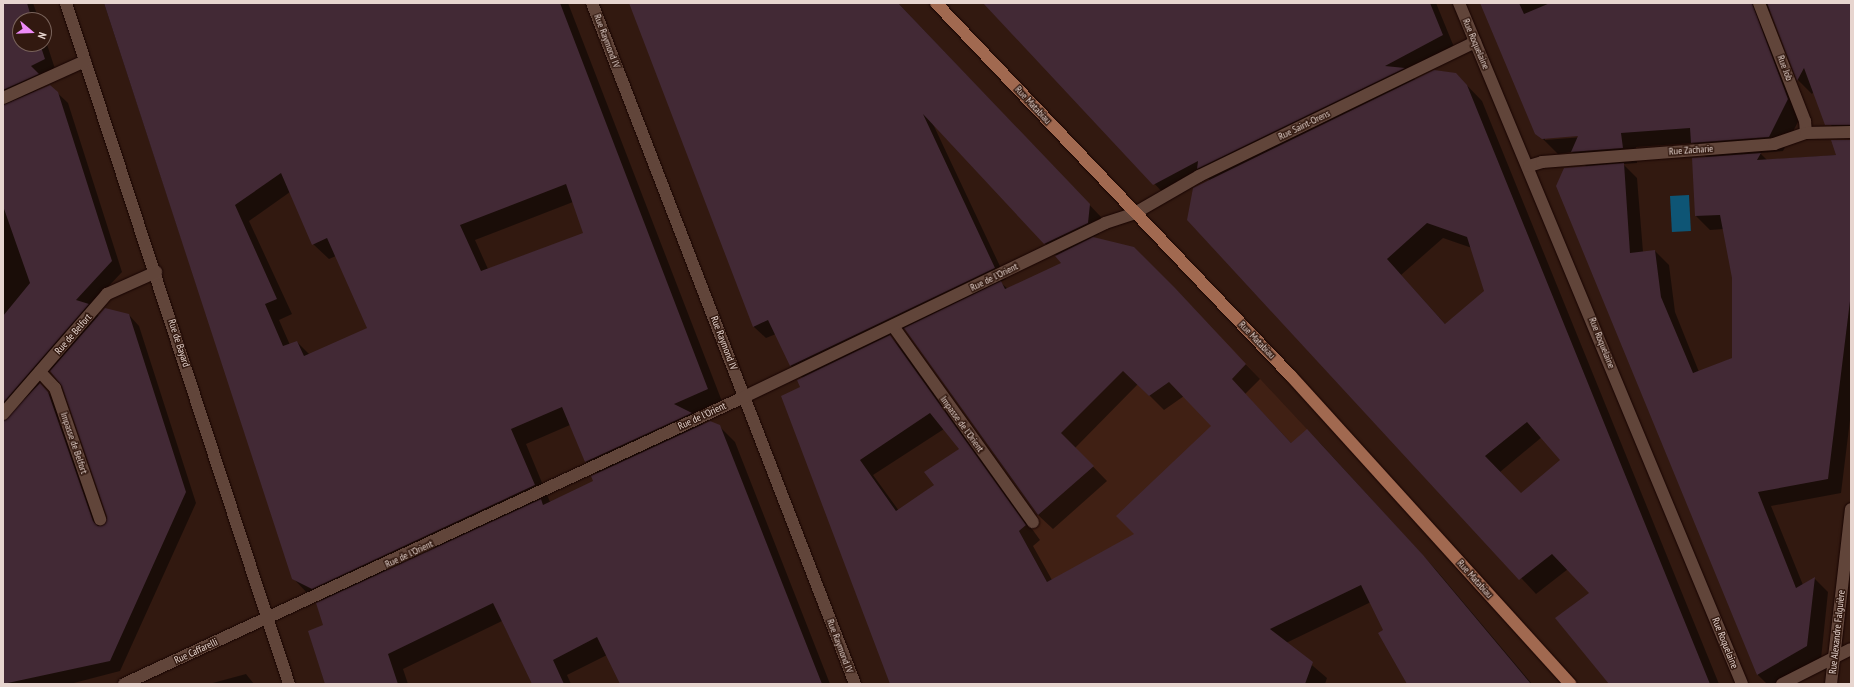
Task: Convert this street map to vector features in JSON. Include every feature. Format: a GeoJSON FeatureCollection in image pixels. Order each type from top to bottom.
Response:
{"type":"FeatureCollection","features":[{"type":"Feature","properties":{"kind":"main road","name":"Rue Matabiau"},"geometry":{"type":"LineString","coordinates":[[936,3],[1291,376],[1570,684]]}},
{"type":"Feature","properties":{"kind":"street","name":"Rue de Bayard"},"geometry":{"type":"LineString","coordinates":[[66,3],[156,272],[290,684]]}},
{"type":"Feature","properties":{"kind":"street","name":"Rue Raymond IV"},"geometry":{"type":"LineString","coordinates":[[592,3],[855,684]]}},
{"type":"Feature","properties":{"kind":"street","name":"Rue Roquelaine"},"geometry":{"type":"LineString","coordinates":[[1459,3],[1530,166],[1742,684]]}},
{"type":"Feature","properties":{"kind":"street","name":"Rue Job"},"geometry":{"type":"LineString","coordinates":[[1759,3],[1806,121],[1806,133]]}},
{"type":"Feature","properties":{"kind":"street","name":"Rue Saint-Orens"},"geometry":{"type":"LineString","coordinates":[[1135,213],[1199,176],[1475,42]]}},
{"type":"Feature","properties":{"kind":"street"},"geometry":{"type":"LineString","coordinates":[[3,98],[85,61]]}},
{"type":"Feature","properties":{"kind":"street","name":"Rue Zacharie"},"geometry":{"type":"LineString","coordinates":[[1530,166],[1542,162],[1774,144],[1806,133],[1851,132]]}},
{"type":"Feature","properties":{"kind":"street","name":"Rue de l'Orient"},"geometry":{"type":"LineString","coordinates":[[268,618],[744,397],[1105,223],[1135,213]]}},
{"type":"Feature","properties":{"kind":"street","name":"Rue de Belfort"},"geometry":{"type":"LineString","coordinates":[[3,414],[107,294],[156,272]]}},
{"type":"Feature","properties":{"kind":"street","name":"Impasse de l'Orient"},"geometry":{"type":"LineString","coordinates":[[893,326],[1033,522]]}},
{"type":"Feature","properties":{"kind":"street","name":"Impasse de Belfort"},"geometry":{"type":"LineString","coordinates":[[40,372],[55,388],[100,519]]}},
{"type":"Feature","properties":{"kind":"street","name":"Rue Alexandre Falguière"},"geometry":{"type":"LineString","coordinates":[[1831,684],[1851,509]]}},
{"type":"Feature","properties":{"kind":"street","name":"Rue Caffarelli"},"geometry":{"type":"LineString","coordinates":[[124,684],[268,618]]}},
{"type":"Feature","properties":{"kind":"street"},"geometry":{"type":"LineString","coordinates":[[1782,684],[1835,654],[1851,649]]}},
{"type":"Feature","properties":{"kind":"shaded area"},"geometry":{"type":"Polygon","coordinates":[[[1220,336],[1332,456],[1289,488],[1062,609],[1019,531],[1040,513],[1005,445],[1101,347],[1149,396],[1220,336]]]}},
{"type":"Feature","properties":{"kind":"water"},"geometry":{"type":"Polygon","coordinates":[[[1689,195],[1691,231],[1672,232],[1670,196],[1689,195]]]}},
{"type":"Feature","properties":{"kind":"building"},"geometry":{"type":"Polygon","coordinates":[[[3,3],[27,3],[30,12],[12,12],[12,52],[43,52],[45,59],[31,66],[39,74],[3,90],[3,3]]]}},
{"type":"Feature","properties":{"kind":"building"},"geometry":{"type":"Polygon","coordinates":[[[104,3],[560,3],[708,389],[674,404],[692,413],[585,462],[562,407],[511,429],[535,485],[312,589],[292,579],[104,3]],[[281,173],[235,205],[277,299],[265,304],[283,346],[297,341],[304,356],[367,328],[327,238],[312,245],[281,173]],[[566,184],[460,225],[481,271],[583,233],[566,184]]]}},
{"type":"Feature","properties":{"kind":"building"},"geometry":{"type":"Polygon","coordinates":[[[629,3],[898,3],[1090,204],[1088,223],[1044,244],[923,114],[995,268],[790,366],[768,320],[753,327],[629,3]]]}},
{"type":"Feature","properties":{"kind":"building"},"geometry":{"type":"Polygon","coordinates":[[[983,3],[1430,3],[1443,35],[1385,66],[1405,68],[1197,169],[1198,161],[1153,185],[983,3]]]}},
{"type":"Feature","properties":{"kind":"building"},"geometry":{"type":"Polygon","coordinates":[[[1480,3],[1519,3],[1524,14],[1550,3],[1752,3],[1788,99],[1769,137],[1691,143],[1690,128],[1621,133],[1623,148],[1571,152],[1578,136],[1542,139],[1535,134],[1480,3]]]}},
{"type":"Feature","properties":{"kind":"building"},"geometry":{"type":"Polygon","coordinates":[[[1767,3],[1851,3],[1851,125],[1825,125],[1804,68],[1797,81],[1767,3]]]}},
{"type":"Feature","properties":{"kind":"building"},"geometry":{"type":"Polygon","coordinates":[[[1434,70],[1456,73],[1467,85],[1710,684],[1609,684],[1555,618],[1589,593],[1552,554],[1519,580],[1187,220],[1193,188],[1434,70]],[[1427,223],[1387,259],[1445,324],[1484,291],[1467,237],[1427,223]],[[1527,422],[1485,456],[1521,493],[1560,460],[1527,422]]]}},
{"type":"Feature","properties":{"kind":"building"},"geometry":{"type":"Polygon","coordinates":[[[50,85],[58,92],[112,261],[76,300],[89,304],[3,403],[3,316],[30,283],[3,206],[3,105],[50,85]]]}},
{"type":"Feature","properties":{"kind":"building"},"geometry":{"type":"Polygon","coordinates":[[[1831,140],[1851,140],[1851,293],[1828,479],[1758,492],[1796,588],[1815,577],[1807,646],[1757,675],[1556,186],[1564,168],[1624,163],[1630,253],[1655,250],[1661,297],[1693,373],[1732,358],[1732,278],[1720,215],[1695,216],[1692,158],[1761,153],[1757,160],[1836,155],[1831,140]]]}},
{"type":"Feature","properties":{"kind":"building"},"geometry":{"type":"Polygon","coordinates":[[[1093,237],[1134,247],[1175,288],[1246,364],[1232,379],[1291,443],[1307,429],[1423,555],[1531,684],[1407,684],[1378,633],[1383,630],[1361,585],[1270,629],[1313,662],[1305,684],[890,684],[781,396],[800,387],[797,380],[890,335],[1026,525],[1019,531],[1047,582],[1134,534],[1116,516],[1211,426],[1169,382],[1149,396],[1123,371],[1061,433],[1094,466],[1038,515],[904,328],[1001,281],[1005,289],[1061,263],[1055,256],[1093,237]],[[930,413],[860,460],[896,511],[934,485],[924,472],[959,449],[930,413]]]}},
{"type":"Feature","properties":{"kind":"building"},"geometry":{"type":"Polygon","coordinates":[[[105,308],[129,314],[186,492],[110,661],[3,684],[3,421],[40,383],[48,392],[93,521],[98,526],[105,524],[107,517],[62,386],[50,371],[105,308]]]}},
{"type":"Feature","properties":{"kind":"building"},"geometry":{"type":"Polygon","coordinates":[[[710,421],[720,425],[822,684],[620,684],[597,637],[553,660],[564,684],[532,684],[493,603],[388,654],[398,684],[325,684],[308,631],[323,625],[316,603],[541,499],[543,505],[593,481],[591,476],[710,421]]]}}]}
